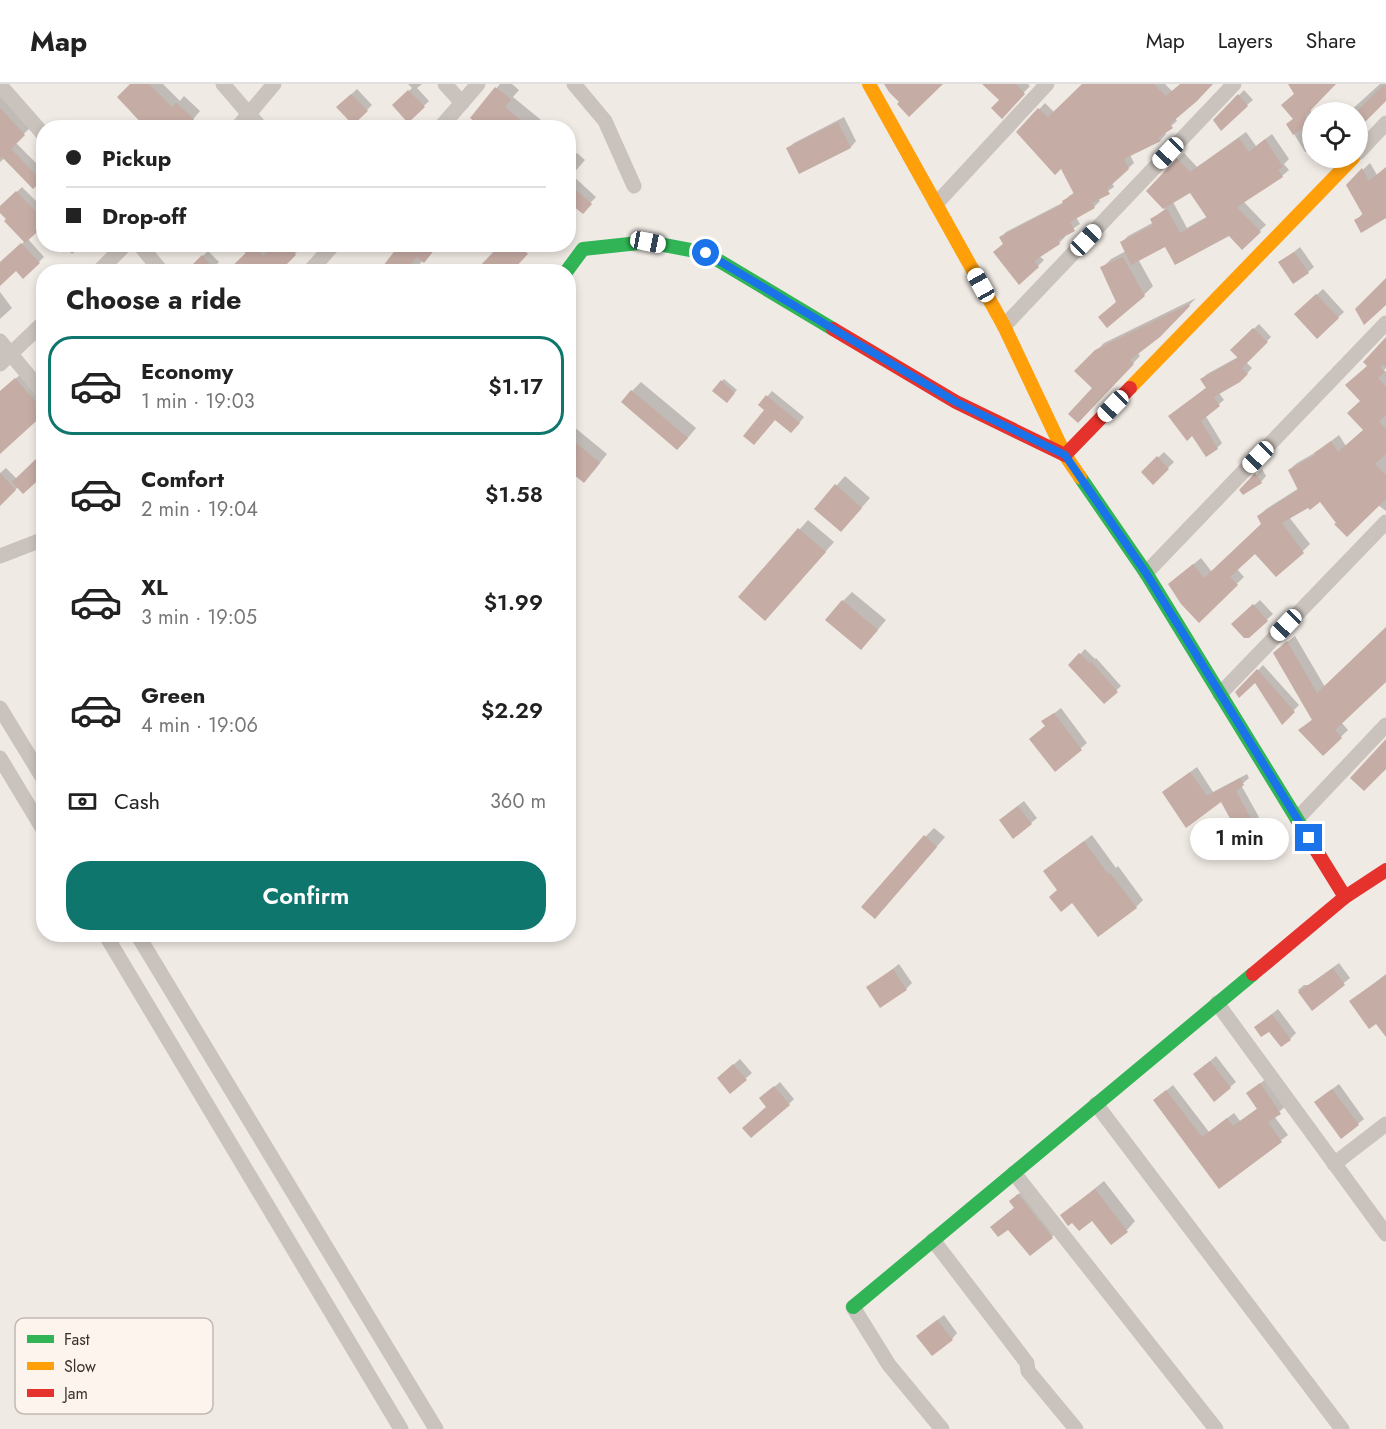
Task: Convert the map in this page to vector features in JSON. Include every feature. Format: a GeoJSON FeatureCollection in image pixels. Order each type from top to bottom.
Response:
{"type":"FeatureCollection","features":[{"type":"Feature","properties":{"kind":"street"},"geometry":{"type":"LineString","coordinates":[[223,84],[254,120]]}},
{"type":"Feature","properties":{"kind":"street"},"geometry":{"type":"LineString","coordinates":[[245,120],[274,84]]}},
{"type":"Feature","properties":{"kind":"street"},"geometry":{"type":"LineString","coordinates":[[445,84],[462,103]]}},
{"type":"Feature","properties":{"kind":"street"},"geometry":{"type":"LineString","coordinates":[[447,120],[478,84]]}},
{"type":"Feature","properties":{"kind":"street"},"geometry":{"type":"LineString","coordinates":[[574,84],[605,121],[634,186]]}},
{"type":"Feature","properties":{"kind":"street"},"geometry":{"type":"LineString","coordinates":[[869,84],[1004,326],[1065,455],[1146,573],[1345,897]]}},
{"type":"Feature","properties":{"kind":"street"},"geometry":{"type":"LineString","coordinates":[[936,204],[1047,84]]}},
{"type":"Feature","properties":{"kind":"street"},"geometry":{"type":"LineString","coordinates":[[1004,326],[1234,84]]}},
{"type":"Feature","properties":{"kind":"street"},"geometry":{"type":"LineString","coordinates":[[0,85],[36,126]]}},
{"type":"Feature","properties":{"kind":"street"},"geometry":{"type":"LineString","coordinates":[[1368,142],[1386,123]]}},
{"type":"Feature","properties":{"kind":"street"},"geometry":{"type":"LineString","coordinates":[[1065,455],[1343,168]]}},
{"type":"Feature","properties":{"kind":"street"},"geometry":{"type":"LineString","coordinates":[[572,264],[583,249],[648,242],[706,253],[956,402],[1065,455]]}},
{"type":"Feature","properties":{"kind":"street"},"geometry":{"type":"LineString","coordinates":[[106,264],[118,252]]}},
{"type":"Feature","properties":{"kind":"street"},"geometry":{"type":"LineString","coordinates":[[146,252],[155,264]]}},
{"type":"Feature","properties":{"kind":"street"},"geometry":{"type":"LineString","coordinates":[[316,264],[327,252]]}},
{"type":"Feature","properties":{"kind":"street"},"geometry":{"type":"LineString","coordinates":[[1146,573],[1386,323]]}},
{"type":"Feature","properties":{"kind":"street"},"geometry":{"type":"LineString","coordinates":[[5,359],[36,330]]}},
{"type":"Feature","properties":{"kind":"street"},"geometry":{"type":"LineString","coordinates":[[0,340],[5,359],[36,387]]}},
{"type":"Feature","properties":{"kind":"street"},"geometry":{"type":"LineString","coordinates":[[1220,694],[1386,522]]}},
{"type":"Feature","properties":{"kind":"street"},"geometry":{"type":"LineString","coordinates":[[0,556],[36,542]]}},
{"type":"Feature","properties":{"kind":"street"},"geometry":{"type":"LineString","coordinates":[[0,708],[36,767]]}},
{"type":"Feature","properties":{"kind":"street"},"geometry":{"type":"LineString","coordinates":[[1297,819],[1386,725]]}},
{"type":"Feature","properties":{"kind":"street"},"geometry":{"type":"LineString","coordinates":[[0,758],[36,818]]}},
{"type":"Feature","properties":{"kind":"street"},"geometry":{"type":"LineString","coordinates":[[942,1429],[889,1365],[853,1307],[1345,897],[1386,870]]}},
{"type":"Feature","properties":{"kind":"street"},"geometry":{"type":"LineString","coordinates":[[110,942],[401,1429]]}},
{"type":"Feature","properties":{"kind":"street"},"geometry":{"type":"LineString","coordinates":[[142,942],[436,1429]]}},
{"type":"Feature","properties":{"kind":"street"},"geometry":{"type":"LineString","coordinates":[[1218,1003],[1386,1234]]}},
{"type":"Feature","properties":{"kind":"street"},"geometry":{"type":"LineString","coordinates":[[1096,1104],[1342,1429]]}},
{"type":"Feature","properties":{"kind":"street"},"geometry":{"type":"LineString","coordinates":[[1334,1164],[1386,1124]]}},
{"type":"Feature","properties":{"kind":"street"},"geometry":{"type":"LineString","coordinates":[[1014,1173],[1216,1429]]}},
{"type":"Feature","properties":{"kind":"street"},"geometry":{"type":"LineString","coordinates":[[933,1240],[1026,1363],[1028,1371],[1076,1429]]}},
{"type":"Feature","properties":{"kind":"building"},"geometry":{"type":"Polygon","coordinates":[[[130,84],[149,84],[172,107],[176,103],[194,119],[139,120],[117,97],[130,84]]]}},
{"type":"Feature","properties":{"kind":"building"},"geometry":{"type":"Polygon","coordinates":[[[884,84],[943,84],[909,117],[884,84]]]}},
{"type":"Feature","properties":{"kind":"building"},"geometry":{"type":"Polygon","coordinates":[[[982,84],[1016,84],[1025,94],[1002,119],[991,108],[999,100],[982,84]]]}},
{"type":"Feature","properties":{"kind":"building"},"geometry":{"type":"Polygon","coordinates":[[[1082,84],[1154,84],[1166,96],[1180,84],[1213,84],[1170,124],[1173,128],[1158,138],[1161,141],[1124,159],[1129,169],[1107,189],[1110,194],[1092,203],[1095,208],[1070,222],[1075,231],[1058,240],[1060,244],[1034,261],[1039,267],[1019,285],[993,252],[1003,244],[999,237],[1063,204],[1062,201],[1074,194],[1061,169],[1055,175],[1016,132],[1038,108],[1048,117],[1082,84]]]}},
{"type":"Feature","properties":{"kind":"building"},"geometry":{"type":"Polygon","coordinates":[[[1288,84],[1336,84],[1319,102],[1302,102],[1302,130],[1293,135],[1286,124],[1293,119],[1281,105],[1294,94],[1288,84]]]}},
{"type":"Feature","properties":{"kind":"building"},"geometry":{"type":"Polygon","coordinates":[[[1385,84],[1386,101],[1368,119],[1366,102],[1385,84]]]}},
{"type":"Feature","properties":{"kind":"building"},"geometry":{"type":"Polygon","coordinates":[[[495,87],[511,99],[505,107],[520,120],[472,120],[470,118],[495,87]]]}},
{"type":"Feature","properties":{"kind":"building"},"geometry":{"type":"Polygon","coordinates":[[[408,90],[425,107],[411,120],[405,120],[392,105],[408,90]]]}},
{"type":"Feature","properties":{"kind":"building"},"geometry":{"type":"Polygon","coordinates":[[[351,94],[368,111],[358,120],[348,120],[336,107],[351,94]]]}},
{"type":"Feature","properties":{"kind":"building"},"geometry":{"type":"Polygon","coordinates":[[[1238,94],[1248,106],[1221,131],[1213,120],[1238,94]]]}},
{"type":"Feature","properties":{"kind":"building"},"geometry":{"type":"Polygon","coordinates":[[[0,108],[25,135],[11,149],[36,175],[36,186],[33,189],[2,157],[0,159],[0,108]]]}},
{"type":"Feature","properties":{"kind":"building"},"geometry":{"type":"Polygon","coordinates":[[[838,122],[851,148],[799,174],[786,148],[838,122]]]}},
{"type":"Feature","properties":{"kind":"building"},"geometry":{"type":"Polygon","coordinates":[[[1239,138],[1249,152],[1265,139],[1283,167],[1278,170],[1283,177],[1237,207],[1261,232],[1242,250],[1229,236],[1175,265],[1165,247],[1131,265],[1120,242],[1153,225],[1150,219],[1167,209],[1180,233],[1207,218],[1190,193],[1163,209],[1146,191],[1177,158],[1190,172],[1239,138]]]}},
{"type":"Feature","properties":{"kind":"building"},"geometry":{"type":"Polygon","coordinates":[[[1386,167],[1386,218],[1361,233],[1354,220],[1363,215],[1346,185],[1362,168],[1369,181],[1386,167]]]}},
{"type":"Feature","properties":{"kind":"building"},"geometry":{"type":"Polygon","coordinates":[[[576,190],[592,204],[583,214],[576,208],[576,190]]]}},
{"type":"Feature","properties":{"kind":"building"},"geometry":{"type":"Polygon","coordinates":[[[16,191],[36,212],[36,233],[25,243],[4,221],[6,219],[0,213],[0,206],[16,191]]]}},
{"type":"Feature","properties":{"kind":"building"},"geometry":{"type":"Polygon","coordinates":[[[21,243],[40,263],[36,264],[36,267],[23,279],[16,271],[0,286],[0,262],[21,243]]]}},
{"type":"Feature","properties":{"kind":"building"},"geometry":{"type":"Polygon","coordinates":[[[247,252],[259,252],[263,256],[267,252],[293,252],[296,255],[287,264],[234,264],[247,252]]]}},
{"type":"Feature","properties":{"kind":"building"},"geometry":{"type":"Polygon","coordinates":[[[394,252],[433,252],[424,263],[417,257],[411,264],[385,264],[394,252]]]}},
{"type":"Feature","properties":{"kind":"building"},"geometry":{"type":"Polygon","coordinates":[[[493,252],[526,252],[528,254],[519,264],[482,264],[493,252]]]}},
{"type":"Feature","properties":{"kind":"building"},"geometry":{"type":"Polygon","coordinates":[[[1294,252],[1309,273],[1293,284],[1278,262],[1294,252]]]}},
{"type":"Feature","properties":{"kind":"building"},"geometry":{"type":"Polygon","coordinates":[[[202,255],[210,264],[193,264],[202,255]]]}},
{"type":"Feature","properties":{"kind":"building"},"geometry":{"type":"Polygon","coordinates":[[[1123,257],[1145,296],[1107,328],[1098,317],[1116,302],[1100,267],[1123,257]]]}},
{"type":"Feature","properties":{"kind":"building"},"geometry":{"type":"Polygon","coordinates":[[[1386,278],[1386,305],[1364,325],[1355,309],[1386,278]]]}},
{"type":"Feature","properties":{"kind":"building"},"geometry":{"type":"Polygon","coordinates":[[[1316,294],[1339,318],[1317,339],[1294,314],[1316,294]]]}},
{"type":"Feature","properties":{"kind":"building"},"geometry":{"type":"Polygon","coordinates":[[[1189,304],[1190,306],[1160,337],[1130,360],[1134,364],[1078,423],[1068,414],[1092,388],[1074,371],[1095,350],[1189,304]]]}},
{"type":"Feature","properties":{"kind":"building"},"geometry":{"type":"Polygon","coordinates":[[[1253,328],[1268,342],[1242,368],[1248,374],[1240,382],[1214,397],[1220,406],[1201,421],[1218,449],[1206,457],[1192,436],[1187,441],[1168,416],[1206,388],[1200,379],[1238,358],[1230,350],[1253,328]]]}},
{"type":"Feature","properties":{"kind":"building"},"geometry":{"type":"Polygon","coordinates":[[[1386,337],[1386,367],[1383,364],[1380,367],[1385,372],[1378,378],[1386,387],[1386,415],[1379,421],[1386,429],[1386,454],[1375,464],[1386,475],[1386,499],[1347,537],[1334,524],[1336,523],[1320,502],[1310,510],[1308,508],[1282,523],[1304,553],[1276,577],[1255,554],[1230,577],[1238,585],[1199,623],[1181,604],[1168,584],[1193,564],[1204,578],[1261,524],[1257,516],[1298,490],[1288,470],[1315,455],[1314,453],[1331,441],[1338,452],[1363,430],[1347,413],[1360,401],[1345,385],[1367,366],[1363,362],[1386,337]]]}},
{"type":"Feature","properties":{"kind":"building"},"geometry":{"type":"Polygon","coordinates":[[[15,378],[36,402],[36,421],[0,454],[0,391],[15,378]]]}},
{"type":"Feature","properties":{"kind":"building"},"geometry":{"type":"Polygon","coordinates":[[[721,380],[735,393],[727,403],[712,391],[721,380]]]}},
{"type":"Feature","properties":{"kind":"building"},"geometry":{"type":"Polygon","coordinates":[[[631,390],[688,438],[677,450],[621,402],[631,390]]]}},
{"type":"Feature","properties":{"kind":"building"},"geometry":{"type":"Polygon","coordinates":[[[766,395],[800,423],[791,433],[775,420],[754,445],[743,436],[764,410],[758,405],[766,395]]]}},
{"type":"Feature","properties":{"kind":"building"},"geometry":{"type":"Polygon","coordinates":[[[576,443],[600,463],[584,483],[576,476],[576,443]]]}},
{"type":"Feature","properties":{"kind":"building"},"geometry":{"type":"Polygon","coordinates":[[[1157,456],[1169,469],[1153,485],[1141,472],[1157,456]]]}},
{"type":"Feature","properties":{"kind":"building"},"geometry":{"type":"Polygon","coordinates":[[[36,459],[36,482],[23,494],[12,482],[36,459]]]}},
{"type":"Feature","properties":{"kind":"building"},"geometry":{"type":"Polygon","coordinates":[[[0,473],[16,490],[0,506],[0,473]]]}},
{"type":"Feature","properties":{"kind":"building"},"geometry":{"type":"Polygon","coordinates":[[[1255,473],[1262,483],[1243,495],[1239,490],[1255,473]]]}},
{"type":"Feature","properties":{"kind":"building"},"geometry":{"type":"Polygon","coordinates":[[[835,484],[862,508],[841,532],[814,509],[835,484]]]}},
{"type":"Feature","properties":{"kind":"building"},"geometry":{"type":"Polygon","coordinates":[[[798,528],[826,552],[765,621],[738,597],[798,528]]]}},
{"type":"Feature","properties":{"kind":"building"},"geometry":{"type":"Polygon","coordinates":[[[842,600],[878,630],[861,650],[825,620],[842,600]]]}},
{"type":"Feature","properties":{"kind":"building"},"geometry":{"type":"Polygon","coordinates":[[[1253,604],[1268,621],[1249,638],[1244,638],[1231,624],[1253,604]]]}},
{"type":"Feature","properties":{"kind":"building"},"geometry":{"type":"Polygon","coordinates":[[[1386,627],[1386,682],[1335,730],[1342,738],[1323,756],[1298,730],[1312,720],[1273,653],[1287,641],[1317,693],[1386,627]]]}},
{"type":"Feature","properties":{"kind":"building"},"geometry":{"type":"Polygon","coordinates":[[[1079,653],[1091,662],[1118,692],[1104,704],[1068,665],[1079,653]]]}},
{"type":"Feature","properties":{"kind":"building"},"geometry":{"type":"Polygon","coordinates":[[[1257,669],[1295,712],[1282,725],[1255,683],[1239,698],[1235,692],[1257,669]]]}},
{"type":"Feature","properties":{"kind":"building"},"geometry":{"type":"Polygon","coordinates":[[[1054,713],[1082,750],[1055,772],[1029,739],[1045,726],[1041,721],[1054,713]]]}},
{"type":"Feature","properties":{"kind":"building"},"geometry":{"type":"Polygon","coordinates":[[[1386,739],[1386,769],[1364,791],[1350,778],[1386,739]]]}},
{"type":"Feature","properties":{"kind":"building"},"geometry":{"type":"Polygon","coordinates":[[[1190,772],[1207,796],[1240,778],[1244,785],[1236,791],[1254,824],[1238,833],[1221,802],[1186,828],[1162,792],[1190,772]]]}},
{"type":"Feature","properties":{"kind":"building"},"geometry":{"type":"Polygon","coordinates":[[[1018,806],[1032,824],[1013,839],[999,820],[1018,806]]]}},
{"type":"Feature","properties":{"kind":"building"},"geometry":{"type":"Polygon","coordinates":[[[924,835],[937,847],[875,919],[861,907],[924,835]]]}},
{"type":"Feature","properties":{"kind":"building"},"geometry":{"type":"Polygon","coordinates":[[[1084,841],[1137,908],[1098,937],[1072,903],[1061,912],[1049,897],[1057,890],[1043,871],[1084,841]]]}},
{"type":"Feature","properties":{"kind":"building"},"geometry":{"type":"Polygon","coordinates":[[[1333,968],[1345,985],[1312,1011],[1298,992],[1333,968]]]}},
{"type":"Feature","properties":{"kind":"building"},"geometry":{"type":"Polygon","coordinates":[[[893,969],[907,990],[880,1008],[866,987],[893,969]]]}},
{"type":"Feature","properties":{"kind":"building"},"geometry":{"type":"Polygon","coordinates":[[[1386,975],[1386,1037],[1376,1024],[1369,1029],[1349,1001],[1386,975]]]}},
{"type":"Feature","properties":{"kind":"building"},"geometry":{"type":"Polygon","coordinates":[[[1272,1014],[1291,1040],[1281,1047],[1269,1032],[1261,1037],[1254,1027],[1272,1014]]]}},
{"type":"Feature","properties":{"kind":"building"},"geometry":{"type":"Polygon","coordinates":[[[1210,1061],[1231,1088],[1214,1102],[1193,1074],[1210,1061]]]}},
{"type":"Feature","properties":{"kind":"building"},"geometry":{"type":"Polygon","coordinates":[[[733,1064],[747,1080],[730,1094],[717,1078],[733,1064]]]}},
{"type":"Feature","properties":{"kind":"building"},"geometry":{"type":"Polygon","coordinates":[[[1260,1083],[1281,1114],[1268,1122],[1282,1142],[1219,1189],[1153,1100],[1166,1090],[1202,1137],[1227,1118],[1233,1126],[1257,1109],[1246,1093],[1260,1083]]]}},
{"type":"Feature","properties":{"kind":"building"},"geometry":{"type":"Polygon","coordinates":[[[774,1086],[790,1105],[751,1138],[742,1128],[766,1107],[759,1098],[774,1086]]]}},
{"type":"Feature","properties":{"kind":"building"},"geometry":{"type":"Polygon","coordinates":[[[1332,1089],[1359,1125],[1341,1139],[1314,1102],[1332,1089]]]}},
{"type":"Feature","properties":{"kind":"building"},"geometry":{"type":"Polygon","coordinates":[[[1095,1189],[1128,1232],[1111,1245],[1092,1221],[1079,1231],[1072,1223],[1068,1226],[1060,1215],[1095,1189]]]}},
{"type":"Feature","properties":{"kind":"building"},"geometry":{"type":"Polygon","coordinates":[[[1018,1194],[1053,1238],[1030,1256],[1008,1230],[998,1237],[990,1227],[1014,1208],[1009,1201],[1018,1194]]]}},
{"type":"Feature","properties":{"kind":"building"},"geometry":{"type":"Polygon","coordinates":[[[937,1320],[953,1340],[932,1356],[916,1336],[937,1320]]]}},
{"type":"Feature","properties":{"kind":"traffic: fast"},"geometry":{"type":"LineString","coordinates":[[572,264],[583,249],[648,242],[706,253],[833,329]]}},
{"type":"Feature","properties":{"kind":"traffic: fast"},"geometry":{"type":"LineString","coordinates":[[1080,477],[1146,573],[1303,829]]}},
{"type":"Feature","properties":{"kind":"traffic: fast"},"geometry":{"type":"LineString","coordinates":[[853,1307],[1253,974]]}},
{"type":"Feature","properties":{"kind":"traffic: slow"},"geometry":{"type":"LineString","coordinates":[[869,84],[1004,326],[1065,455],[1080,477]]}},
{"type":"Feature","properties":{"kind":"traffic: slow"},"geometry":{"type":"LineString","coordinates":[[1130,388],[1343,168]]}},
{"type":"Feature","properties":{"kind":"traffic: jam"},"geometry":{"type":"LineString","coordinates":[[833,329],[956,402],[1065,455],[1130,388]]}},
{"type":"Feature","properties":{"kind":"traffic: jam"},"geometry":{"type":"LineString","coordinates":[[1303,829],[1345,897]]}},
{"type":"Feature","properties":{"kind":"traffic: jam"},"geometry":{"type":"LineString","coordinates":[[1253,974],[1345,897],[1386,870]]}},
{"type":"Feature","properties":{"kind":"route"},"geometry":{"type":"LineString","coordinates":[[706,253],[956,402],[1065,455],[1146,573],[1309,838]]}}]}
